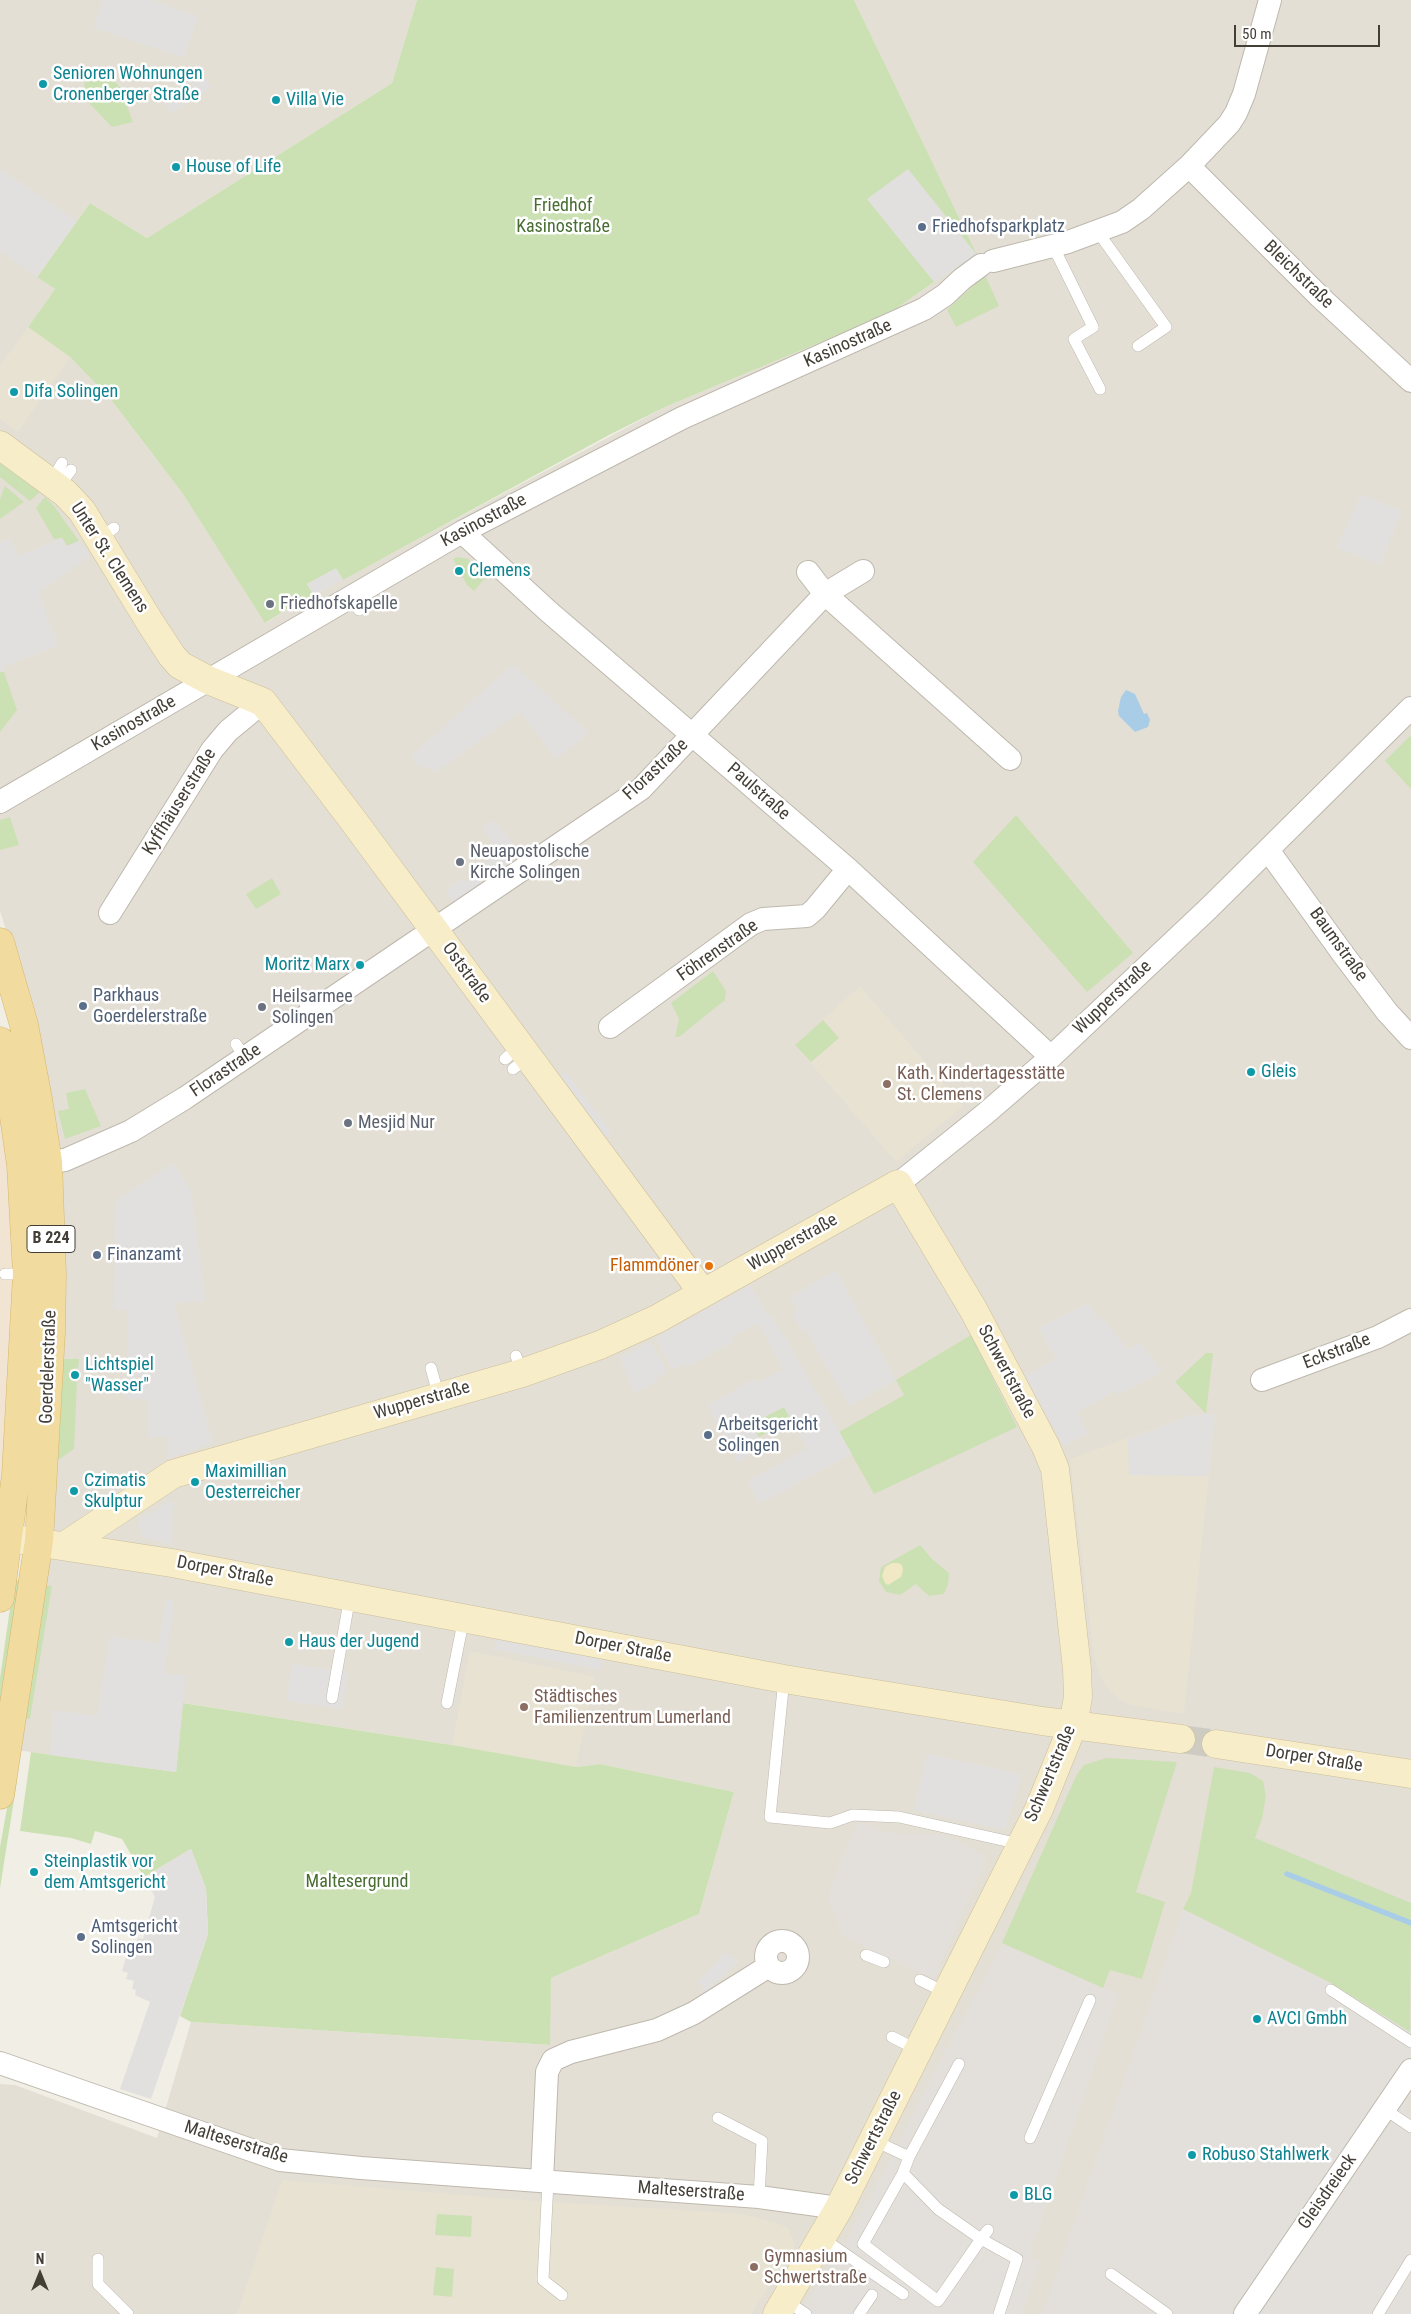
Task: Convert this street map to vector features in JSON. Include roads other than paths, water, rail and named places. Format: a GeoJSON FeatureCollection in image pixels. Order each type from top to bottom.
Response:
{"type":"FeatureCollection","features":[{"type":"Feature","properties":{"kind":"main road","name":"Goerdelerstraße"},"geometry":{"type":"LineString","coordinates":[[0,942],[24,1025],[48,1162],[52,1275],[51,1333],[39,1542],[0,1795]]}},
{"type":"Feature","properties":{"kind":"main road","name":"Goerdelerstraße"},"geometry":{"type":"LineString","coordinates":[[0,1041],[21,1165],[16,1274],[16,1476],[5,1537],[0,1598]]}},
{"type":"Feature","properties":{"kind":"street","name":"Kasinostraße"},"geometry":{"type":"LineString","coordinates":[[0,802],[208,680],[355,603],[462,532],[682,418],[924,309],[945,295],[962,278],[987,263],[1050,247],[1098,232],[1122,222],[1141,209],[1189,166],[1229,124],[1244,94],[1270,0]]}},
{"type":"Feature","properties":{"kind":"street","name":"Bleichstraße"},"geometry":{"type":"LineString","coordinates":[[1189,166],[1320,297],[1411,381]]}},
{"type":"Feature","properties":{"kind":"street","name":"Unter St. Clemens"},"geometry":{"type":"LineString","coordinates":[[0,445],[60,476],[82,511],[106,533],[172,656],[180,665],[208,680]]}},
{"type":"Feature","properties":{"kind":"street","name":"Paulstraße"},"geometry":{"type":"LineString","coordinates":[[462,532],[548,611],[848,869],[1051,1057]]}},
{"type":"Feature","properties":{"kind":"street","name":"Florastraße"},"geometry":{"type":"LineString","coordinates":[[21,1165],[65,1160],[188,1104],[240,1051],[307,1006],[435,930],[641,789],[825,594],[863,571]]}},
{"type":"Feature","properties":{"kind":"street"},"geometry":{"type":"LineString","coordinates":[[808,572],[825,594],[1010,758]]}},
{"type":"Feature","properties":{"kind":"street"},"geometry":{"type":"LineString","coordinates":[[208,680],[263,702]]}},
{"type":"Feature","properties":{"kind":"street","name":"Oststraße"},"geometry":{"type":"LineString","coordinates":[[263,702],[357,816],[435,930],[517,1058],[703,1293]]}},
{"type":"Feature","properties":{"kind":"street","name":"Kyffhäuserstraße"},"geometry":{"type":"LineString","coordinates":[[110,913],[212,750],[228,731],[263,702]]}},
{"type":"Feature","properties":{"kind":"street","name":"Wupperstraße"},"geometry":{"type":"LineString","coordinates":[[66,1545],[173,1474],[334,1425],[439,1397],[519,1364],[600,1346],[640,1328],[898,1184],[991,1109],[1051,1057],[1209,908],[1411,708]]}},
{"type":"Feature","properties":{"kind":"street","name":"Baumstraße"},"geometry":{"type":"LineString","coordinates":[[1268,850],[1343,954],[1388,1012],[1411,1038]]}},
{"type":"Feature","properties":{"kind":"street","name":"Föhrenstraße"},"geometry":{"type":"LineString","coordinates":[[610,1027],[752,924],[763,919],[807,916],[848,869]]}},
{"type":"Feature","properties":{"kind":"street","name":"Schwertstraße"},"geometry":{"type":"LineString","coordinates":[[789,2309],[822,2238],[839,2208],[1050,1786],[1073,1725],[1078,1698],[1077,1669],[1055,1469],[1046,1446],[973,1309],[898,1184]]}},
{"type":"Feature","properties":{"kind":"street","name":"Eckstraße"},"geometry":{"type":"LineString","coordinates":[[1262,1380],[1378,1337],[1411,1320]]}},
{"type":"Feature","properties":{"kind":"street"},"geometry":{"type":"LineString","coordinates":[[5,1537],[66,1545]]}},
{"type":"Feature","properties":{"kind":"street","name":"Dorper Straße"},"geometry":{"type":"LineString","coordinates":[[66,1545],[350,1596],[784,1679],[1073,1725],[1180,1739]]}},
{"type":"Feature","properties":{"kind":"street","name":"Dorper Straße"},"geometry":{"type":"LineString","coordinates":[[1216,1744],[1411,1774]]}},
{"type":"Feature","properties":{"kind":"street"},"geometry":{"type":"LineString","coordinates":[[545,2181],[547,2072],[553,2060],[571,2052],[657,2030],[711,2003],[769,1966]]}},
{"type":"Feature","properties":{"kind":"street","name":"Malteserstraße"},"geometry":{"type":"LineString","coordinates":[[0,2063],[280,2160],[361,2168],[759,2197],[839,2208]]}},
{"type":"Feature","properties":{"kind":"street","name":"Gleisdreieck"},"geometry":{"type":"LineString","coordinates":[[1246,2314],[1325,2195],[1386,2110],[1411,2070]]}},
{"type":"Feature","properties":{"kind":"lane"},"geometry":{"type":"LineString","coordinates":[[1098,232],[1166,327],[1138,346]]}},
{"type":"Feature","properties":{"kind":"lane"},"geometry":{"type":"LineString","coordinates":[[1050,247],[1058,256],[1093,327],[1074,339],[1100,389]]}},
{"type":"Feature","properties":{"kind":"lane"},"geometry":{"type":"LineString","coordinates":[[431,1368],[439,1397]]}},
{"type":"Feature","properties":{"kind":"lane"},"geometry":{"type":"LineString","coordinates":[[332,1698],[350,1596]]}},
{"type":"Feature","properties":{"kind":"lane"},"geometry":{"type":"LineString","coordinates":[[447,1703],[464,1618]]}},
{"type":"Feature","properties":{"kind":"lane"},"geometry":{"type":"LineString","coordinates":[[784,1679],[770,1817],[830,1823],[853,1815],[899,1817],[1020,1844]]}},
{"type":"Feature","properties":{"kind":"lane"},"geometry":{"type":"LineString","coordinates":[[866,1954],[884,1962]]}},
{"type":"Feature","properties":{"kind":"lane"},"geometry":{"type":"LineString","coordinates":[[920,1980],[947,1992]]}},
{"type":"Feature","properties":{"kind":"lane"},"geometry":{"type":"LineString","coordinates":[[1331,1990],[1411,2042]]}},
{"type":"Feature","properties":{"kind":"lane"},"geometry":{"type":"LineString","coordinates":[[1030,2138],[1090,2000]]}},
{"type":"Feature","properties":{"kind":"lane"},"geometry":{"type":"LineString","coordinates":[[892,2037],[918,2050]]}},
{"type":"Feature","properties":{"kind":"lane"},"geometry":{"type":"LineString","coordinates":[[959,2064],[909,2157],[903,2173],[863,2244],[938,2301],[985,2234]]}},
{"type":"Feature","properties":{"kind":"lane"},"geometry":{"type":"LineString","coordinates":[[1386,2110],[1411,2127]]}},
{"type":"Feature","properties":{"kind":"lane"},"geometry":{"type":"LineString","coordinates":[[718,2118],[762,2141],[759,2197]]}},
{"type":"Feature","properties":{"kind":"lane"},"geometry":{"type":"LineString","coordinates":[[873,2140],[909,2157]]}},
{"type":"Feature","properties":{"kind":"lane"},"geometry":{"type":"LineString","coordinates":[[903,2173],[938,2209],[985,2234],[1018,2259],[999,2314]]}},
{"type":"Feature","properties":{"kind":"lane"},"geometry":{"type":"LineString","coordinates":[[545,2181],[543,2280],[562,2295]]}},
{"type":"Feature","properties":{"kind":"lane"},"geometry":{"type":"LineString","coordinates":[[822,2238],[903,2294]]}},
{"type":"Feature","properties":{"kind":"lane"},"geometry":{"type":"LineString","coordinates":[[98,2259],[98,2284],[128,2314]]}},
{"type":"Feature","properties":{"kind":"lane"},"geometry":{"type":"LineString","coordinates":[[1378,2314],[1411,2260]]}},
{"type":"Feature","properties":{"kind":"lane"},"geometry":{"type":"LineString","coordinates":[[1111,2274],[1167,2314]]}},
{"type":"Feature","properties":{"kind":"lane"},"geometry":{"type":"LineString","coordinates":[[859,2314],[872,2295]]}},
{"type":"Feature","properties":{"kind":"water"},"geometry":{"type":"Polygon","coordinates":[[[1126,690],[1135,694],[1144,714],[1147,713],[1150,720],[1148,727],[1135,732],[1119,716],[1118,711],[1121,697],[1126,690]]]}},
{"type":"Feature","properties":{"kind":"waterway"},"geometry":{"type":"LineString","coordinates":[[1287,1874],[1411,1923]]}},
{"type":"Feature","properties":{"kind":"tunnel"},"geometry":{"type":"LineString","coordinates":[[1181,1739],[1216,1744]]}},
{"type":"Feature","properties":{"kind":"place","name":"Senioren Wohnungen Cronenberger Straße"},"geometry":{"type":"Point","coordinates":[43,84]}},
{"type":"Feature","properties":{"kind":"place","name":"Villa Vie"},"geometry":{"type":"Point","coordinates":[276,100]}},
{"type":"Feature","properties":{"kind":"place","name":"House of Life"},"geometry":{"type":"Point","coordinates":[176,167]}},
{"type":"Feature","properties":{"kind":"place","name":"Friedhofsparkplatz"},"geometry":{"type":"Point","coordinates":[922,227]}},
{"type":"Feature","properties":{"kind":"place","name":"Difa Solingen"},"geometry":{"type":"Point","coordinates":[14,392]}},
{"type":"Feature","properties":{"kind":"place","name":"Clemens"},"geometry":{"type":"Point","coordinates":[459,571]}},
{"type":"Feature","properties":{"kind":"place","name":"Friedhofskapelle"},"geometry":{"type":"Point","coordinates":[270,604]}},
{"type":"Feature","properties":{"kind":"place","name":"Neuapostolische Kirche Solingen"},"geometry":{"type":"Point","coordinates":[460,862]}},
{"type":"Feature","properties":{"kind":"place","name":"Moritz Marx"},"geometry":{"type":"Point","coordinates":[360,965]}},
{"type":"Feature","properties":{"kind":"place","name":"Parkhaus Goerdelerstraße"},"geometry":{"type":"Point","coordinates":[83,1006]}},
{"type":"Feature","properties":{"kind":"place","name":"Heilsarmee Solingen"},"geometry":{"type":"Point","coordinates":[262,1007]}},
{"type":"Feature","properties":{"kind":"place","name":"Gleis"},"geometry":{"type":"Point","coordinates":[1251,1072]}},
{"type":"Feature","properties":{"kind":"place","name":"Kath. Kindertagesstätte St. Clemens"},"geometry":{"type":"Point","coordinates":[887,1084]}},
{"type":"Feature","properties":{"kind":"place","name":"Mesjid Nur"},"geometry":{"type":"Point","coordinates":[348,1123]}},
{"type":"Feature","properties":{"kind":"place","name":"Finanzamt"},"geometry":{"type":"Point","coordinates":[97,1255]}},
{"type":"Feature","properties":{"kind":"place","name":"Flammdöner"},"geometry":{"type":"Point","coordinates":[709,1266]}},
{"type":"Feature","properties":{"kind":"place","name":"Lichtspiel \"Wasser\""},"geometry":{"type":"Point","coordinates":[75,1375]}},
{"type":"Feature","properties":{"kind":"place","name":"Arbeitsgericht Solingen"},"geometry":{"type":"Point","coordinates":[708,1435]}},
{"type":"Feature","properties":{"kind":"place","name":"Maximillian Oesterreicher"},"geometry":{"type":"Point","coordinates":[195,1482]}},
{"type":"Feature","properties":{"kind":"place","name":"Czimatis Skulptur"},"geometry":{"type":"Point","coordinates":[74,1491]}},
{"type":"Feature","properties":{"kind":"place","name":"Haus der Jugend"},"geometry":{"type":"Point","coordinates":[289,1642]}},
{"type":"Feature","properties":{"kind":"place","name":"Städtisches Familienzentrum Lumerland"},"geometry":{"type":"Point","coordinates":[524,1707]}},
{"type":"Feature","properties":{"kind":"place","name":"Steinplastik vor dem Amtsgericht"},"geometry":{"type":"Point","coordinates":[34,1872]}},
{"type":"Feature","properties":{"kind":"place","name":"Amtsgericht Solingen"},"geometry":{"type":"Point","coordinates":[81,1937]}},
{"type":"Feature","properties":{"kind":"place","name":"AVCI Gmbh"},"geometry":{"type":"Point","coordinates":[1257,2019]}},
{"type":"Feature","properties":{"kind":"place","name":"Robuso Stahlwerk"},"geometry":{"type":"Point","coordinates":[1192,2155]}},
{"type":"Feature","properties":{"kind":"place","name":"BLG"},"geometry":{"type":"Point","coordinates":[1014,2195]}},
{"type":"Feature","properties":{"kind":"place","name":"Gymnasium Schwertstraße"},"geometry":{"type":"Point","coordinates":[754,2267]}},
{"type":"Feature","properties":{"kind":"park label","name":"Friedhof Kasinostraße"},"geometry":{"type":"Point","coordinates":[563,216]}},
{"type":"Feature","properties":{"kind":"park label","name":"Maltesergrund"},"geometry":{"type":"Point","coordinates":[357,1882]}}]}
